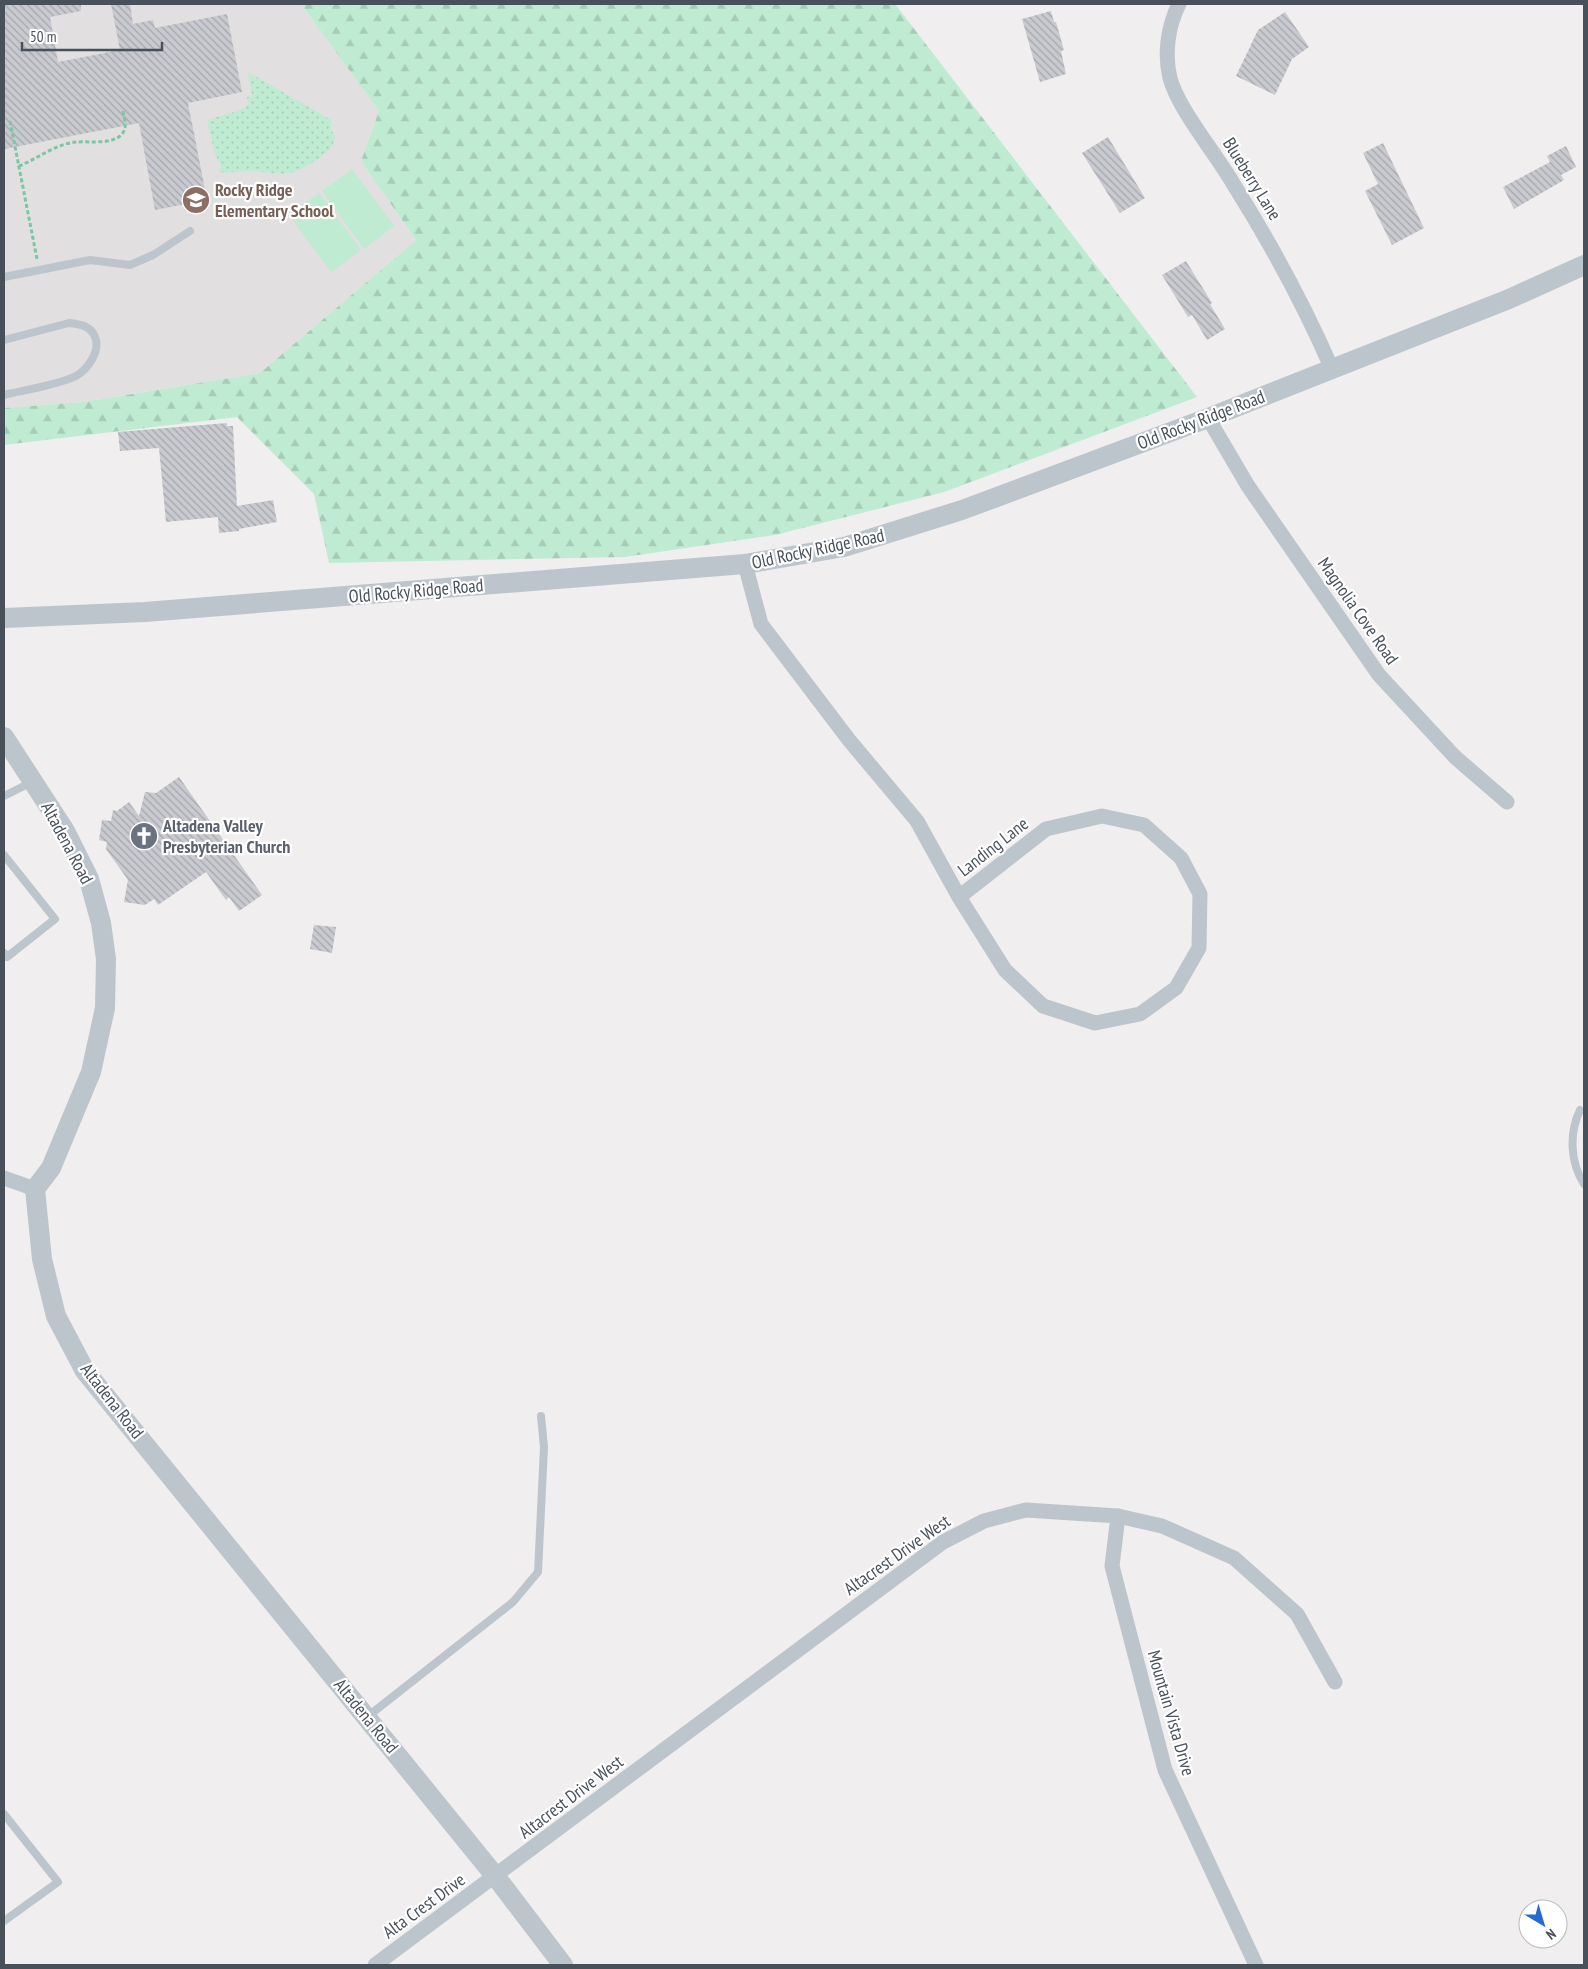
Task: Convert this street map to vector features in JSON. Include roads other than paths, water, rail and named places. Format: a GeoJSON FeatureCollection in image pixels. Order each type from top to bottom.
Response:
{"type":"FeatureCollection","features":[{"type":"Feature","properties":{"kind":"street","name":"Blueberry Lane"},"geometry":{"type":"LineString","coordinates":[[1178,4],[1171,25],[1167,61],[1170,78],[1178,98],[1234,184],[1278,258],[1310,319],[1332,369]]}},
{"type":"Feature","properties":{"kind":"street","name":"Old Rocky Ridge Road"},"geometry":{"type":"LineString","coordinates":[[4,618],[145,612],[745,564],[804,555],[883,536],[962,510],[1208,418],[1509,299],[1584,265]]}},
{"type":"Feature","properties":{"kind":"street","name":"Magnolia Cove Road"},"geometry":{"type":"LineString","coordinates":[[1208,418],[1248,486],[1379,675],[1455,757],[1506,802]]}},
{"type":"Feature","properties":{"kind":"street","name":"Landing Lane"},"geometry":{"type":"LineString","coordinates":[[745,564],[761,624],[849,740],[918,821],[959,897],[1005,970],[1043,1006],[1095,1023],[1140,1014],[1176,988],[1199,948],[1200,894],[1182,858],[1144,824],[1102,816],[1046,829],[959,897]]}},
{"type":"Feature","properties":{"kind":"street","name":"Altadena Road"},"geometry":{"type":"LineString","coordinates":[[4,737],[65,832],[89,879],[101,922],[106,958],[105,1008],[92,1072],[51,1168],[35,1189],[42,1258],[56,1316],[85,1371],[496,1876],[563,1965]]}},
{"type":"Feature","properties":{"kind":"street"},"geometry":{"type":"LineString","coordinates":[[4,1178],[35,1189]]}},
{"type":"Feature","properties":{"kind":"street","name":"Altacrest Drive West"},"geometry":{"type":"LineString","coordinates":[[496,1876],[943,1542],[984,1520],[1026,1510],[1118,1516],[1162,1526],[1234,1558],[1297,1614],[1335,1682]]}},
{"type":"Feature","properties":{"kind":"street","name":"Mountain Vista Drive"},"geometry":{"type":"LineString","coordinates":[[1118,1516],[1112,1566],[1165,1770],[1256,1965]]}},
{"type":"Feature","properties":{"kind":"street","name":"Alta Crest Drive"},"geometry":{"type":"LineString","coordinates":[[375,1965],[496,1876]]}},
{"type":"Feature","properties":{"kind":"lane"},"geometry":{"type":"LineString","coordinates":[[4,277],[90,260],[130,265],[153,255],[190,231]]}},
{"type":"Feature","properties":{"kind":"lane"},"geometry":{"type":"LineString","coordinates":[[4,340],[70,323],[87,327],[95,337],[96,349],[84,370],[75,377],[4,395]]}},
{"type":"Feature","properties":{"kind":"lane"},"geometry":{"type":"LineString","coordinates":[[4,796],[32,782]]}},
{"type":"Feature","properties":{"kind":"lane"},"geometry":{"type":"LineString","coordinates":[[4,855],[54,919],[7,957],[4,953]]}},
{"type":"Feature","properties":{"kind":"lane"},"geometry":{"type":"LineString","coordinates":[[1580,1110],[1574,1123],[1573,1146],[1574,1160],[1584,1184]]}},
{"type":"Feature","properties":{"kind":"lane"},"geometry":{"type":"LineString","coordinates":[[367,1717],[513,1602],[538,1572],[544,1447],[541,1416]]}},
{"type":"Feature","properties":{"kind":"lane"},"geometry":{"type":"LineString","coordinates":[[4,1814],[58,1882],[4,1921]]}},
{"type":"Feature","properties":{"kind":"place","name":"Rocky Ridge Elementary School"},"geometry":{"type":"Point","coordinates":[196,200]}},
{"type":"Feature","properties":{"kind":"place","name":"Altadena Valley Presbyterian Church"},"geometry":{"type":"Point","coordinates":[144,836]}}]}
